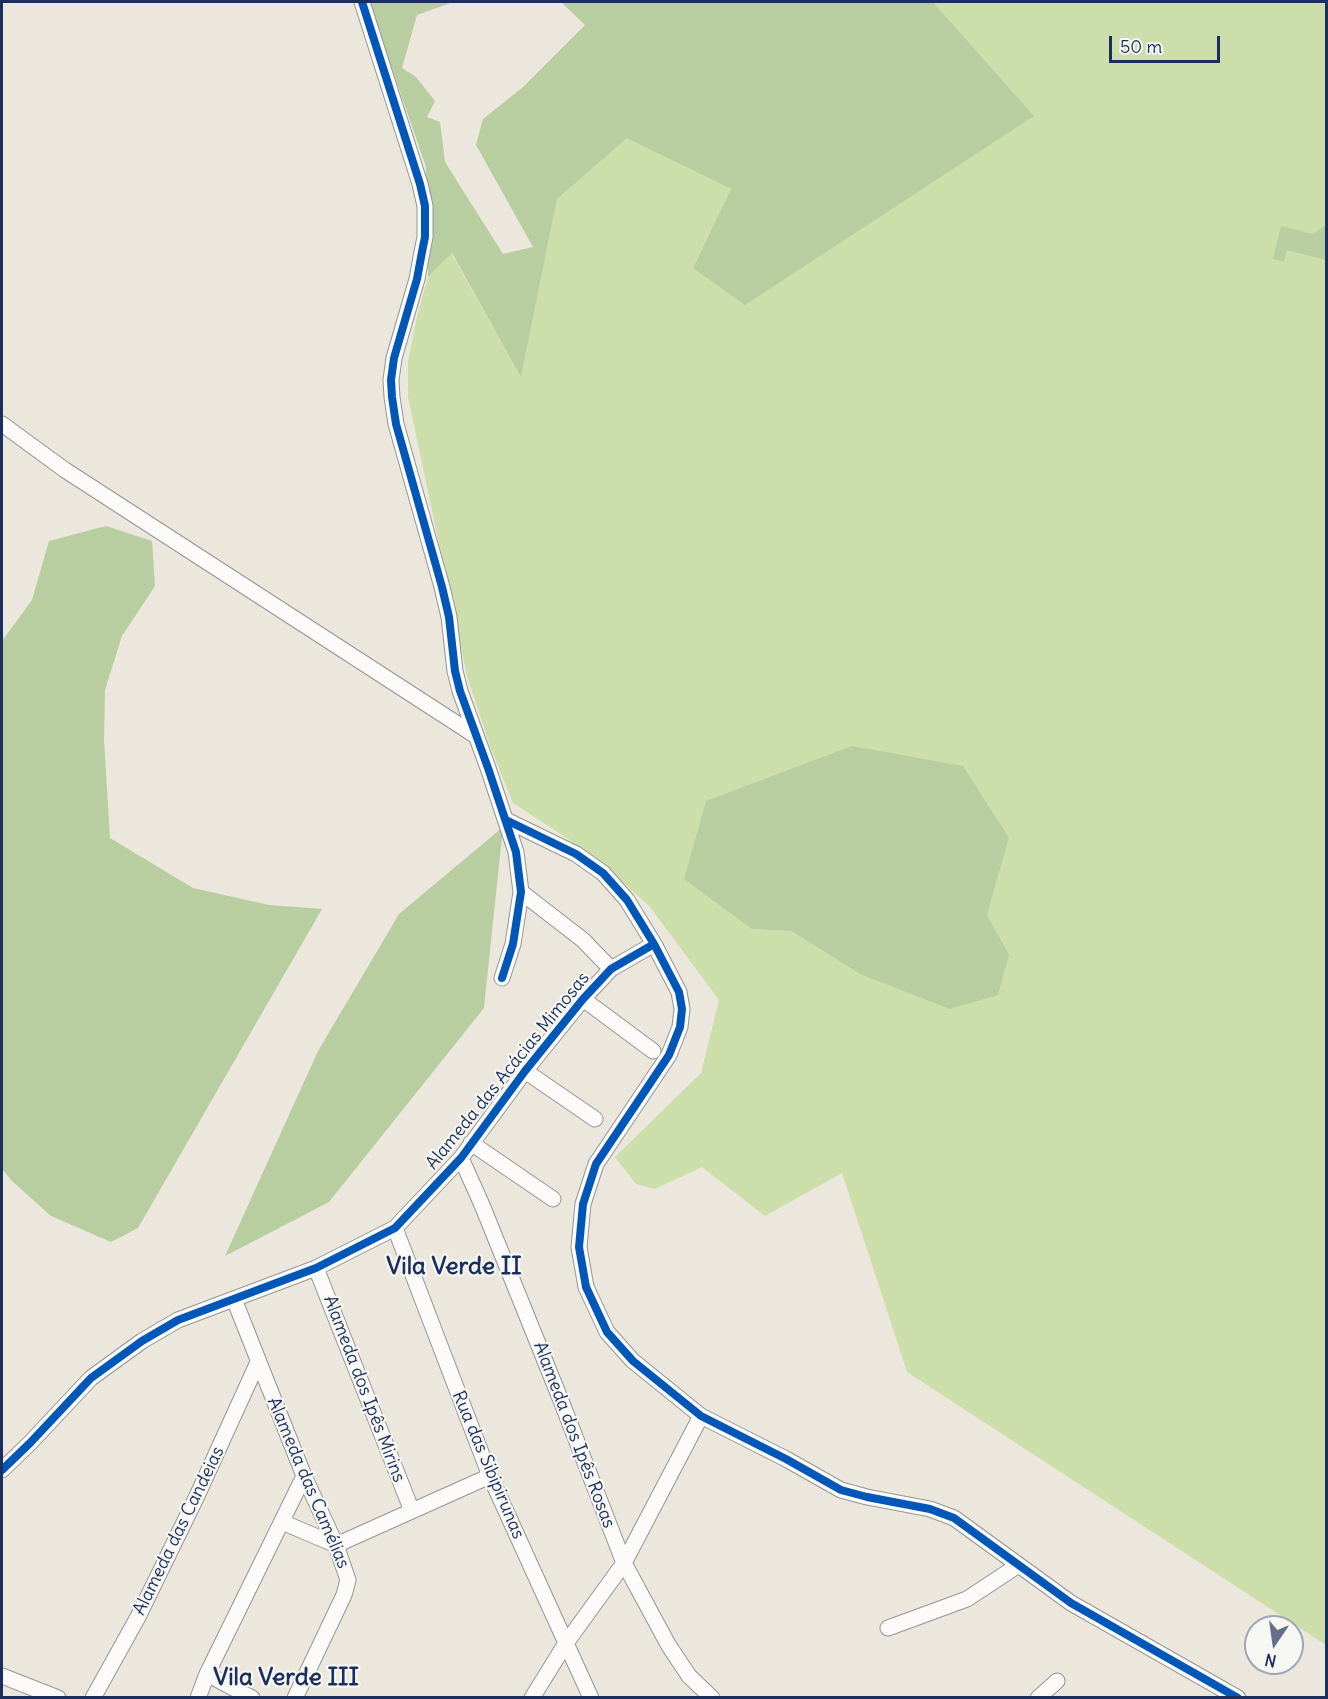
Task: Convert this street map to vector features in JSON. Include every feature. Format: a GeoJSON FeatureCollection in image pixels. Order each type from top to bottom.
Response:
{"type":"FeatureCollection","features":[{"type":"Feature","properties":{"kind":"street"},"geometry":{"type":"LineString","coordinates":[[362,2],[425,206],[423,252],[394,358],[391,380],[393,411],[442,587],[455,671],[516,852],[521,892],[513,944],[502,978]]}},
{"type":"Feature","properties":{"kind":"street"},"geometry":{"type":"LineString","coordinates":[[2,423],[65,470],[476,736]]}},
{"type":"Feature","properties":{"kind":"street"},"geometry":{"type":"LineString","coordinates":[[506,820],[576,854],[603,873],[627,900],[654,944],[679,992],[682,1009],[680,1027],[669,1055],[596,1164],[583,1204],[579,1247],[586,1287],[607,1332],[633,1361],[701,1416],[841,1490],[930,1509],[954,1518],[1017,1566],[1071,1603],[1238,1698]]}},
{"type":"Feature","properties":{"kind":"street"},"geometry":{"type":"LineString","coordinates":[[521,892],[582,940],[611,969]]}},
{"type":"Feature","properties":{"kind":"street","name":"Alameda das Acácias Mimosas"},"geometry":{"type":"LineString","coordinates":[[2,1470],[91,1378],[133,1347],[178,1320],[316,1268],[395,1228],[461,1158],[525,1071],[583,999],[611,969],[654,944]]}},
{"type":"Feature","properties":{"kind":"street"},"geometry":{"type":"LineString","coordinates":[[583,999],[653,1051]]}},
{"type":"Feature","properties":{"kind":"street"},"geometry":{"type":"LineString","coordinates":[[525,1071],[595,1119]]}},
{"type":"Feature","properties":{"kind":"street"},"geometry":{"type":"LineString","coordinates":[[471,1143],[553,1199]]}},
{"type":"Feature","properties":{"kind":"street","name":"Alameda dos Ipês Rosas"},"geometry":{"type":"LineString","coordinates":[[461,1158],[560,1398],[624,1563],[640,1597],[669,1646],[689,1676],[712,1698]]}},
{"type":"Feature","properties":{"kind":"street","name":"Rua das Sibipirunas"},"geometry":{"type":"LineString","coordinates":[[395,1228],[490,1476],[591,1698]]}},
{"type":"Feature","properties":{"kind":"street","name":"Alameda dos Ipês Mirins"},"geometry":{"type":"LineString","coordinates":[[316,1268],[412,1510]]}},
{"type":"Feature","properties":{"kind":"street","name":"Alameda das Camélias"},"geometry":{"type":"LineString","coordinates":[[234,1299],[304,1476],[336,1545],[348,1580],[344,1595],[295,1698]]}},
{"type":"Feature","properties":{"kind":"street","name":"Alameda das Candeias"},"geometry":{"type":"LineString","coordinates":[[93,1698],[138,1617],[197,1496],[258,1362]]}},
{"type":"Feature","properties":{"kind":"street"},"geometry":{"type":"LineString","coordinates":[[532,1698],[566,1643],[624,1563],[701,1416]]}},
{"type":"Feature","properties":{"kind":"street"},"geometry":{"type":"LineString","coordinates":[[198,1698],[207,1674],[304,1476]]}},
{"type":"Feature","properties":{"kind":"street"},"geometry":{"type":"LineString","coordinates":[[282,1522],[336,1545],[490,1476]]}},
{"type":"Feature","properties":{"kind":"street"},"geometry":{"type":"LineString","coordinates":[[888,1628],[967,1599],[1017,1566]]}},
{"type":"Feature","properties":{"kind":"street"},"geometry":{"type":"LineString","coordinates":[[207,1674],[252,1698]]}},
{"type":"Feature","properties":{"kind":"street"},"geometry":{"type":"LineString","coordinates":[[2,1677],[58,1698]]}},
{"type":"Feature","properties":{"kind":"street"},"geometry":{"type":"LineString","coordinates":[[1038,1698],[1057,1681]]}},
{"type":"Feature","properties":{"kind":"green space"},"geometry":{"type":"Polygon","coordinates":[[[369,2],[453,2],[417,15],[402,68],[416,77],[435,101],[427,117],[440,122],[445,162],[503,254],[533,247],[476,145],[483,119],[522,88],[585,25],[561,2],[933,2],[1034,116],[745,305],[693,268],[731,189],[627,138],[557,199],[521,377],[452,253],[428,277],[426,167],[369,2]]]}},
{"type":"Feature","properties":{"kind":"green space"},"geometry":{"type":"Polygon","coordinates":[[[933,2],[1326,2],[1326,1645],[1304,1631],[1304,1615],[1280,1615],[907,1372],[842,1173],[765,1216],[702,1167],[655,1189],[636,1184],[615,1157],[701,1073],[719,1000],[650,907],[597,858],[513,803],[490,746],[467,676],[408,397],[408,361],[428,277],[451,253],[521,376],[557,199],[627,137],[731,189],[693,268],[1033,115],[933,2]],[[1009,838],[752,929],[791,931],[860,974],[1009,954],[987,915],[1009,838]]]}},
{"type":"Feature","properties":{"kind":"green space"},"geometry":{"type":"Polygon","coordinates":[[[1326,225],[1326,260],[1287,250],[1284,261],[1273,259],[1281,226],[1313,234],[1326,225]]]}},
{"type":"Feature","properties":{"kind":"green space"},"geometry":{"type":"Polygon","coordinates":[[[106,526],[152,541],[155,586],[122,636],[105,690],[104,740],[110,838],[193,888],[269,905],[322,909],[138,1228],[111,1242],[51,1216],[2,1169],[2,641],[32,600],[49,541],[106,526]]]}},
{"type":"Feature","properties":{"kind":"green space"},"geometry":{"type":"Polygon","coordinates":[[[852,746],[963,766],[1009,838],[987,915],[1009,954],[998,995],[950,1009],[860,974],[791,931],[752,929],[684,879],[706,801],[852,746]]]}},
{"type":"Feature","properties":{"kind":"green space"},"geometry":{"type":"Polygon","coordinates":[[[503,827],[484,1008],[329,1202],[225,1256],[318,1051],[399,914],[503,827]]]}},
{"type":"Feature","properties":{"kind":"cycle path"},"geometry":{"type":"LineString","coordinates":[[362,2],[425,206],[425,237],[417,279],[394,358],[391,380],[392,397],[396,424],[449,617],[455,671],[460,691],[516,852],[521,892],[513,944],[502,978]]}},
{"type":"Feature","properties":{"kind":"cycle path"},"geometry":{"type":"LineString","coordinates":[[506,820],[576,854],[603,873],[627,900],[654,944],[679,992],[682,1009],[680,1027],[669,1055],[596,1164],[583,1204],[579,1247],[586,1287],[607,1332],[633,1361],[701,1416],[841,1490],[930,1509],[954,1518],[1071,1603],[1238,1698]]}},
{"type":"Feature","properties":{"kind":"cycle path"},"geometry":{"type":"LineString","coordinates":[[2,1470],[91,1378],[142,1341],[178,1320],[316,1268],[395,1228],[461,1158],[525,1071],[583,999],[611,969],[654,944]]}},
{"type":"Feature","properties":{"kind":"district","name":"Vila Verde II"},"geometry":{"type":"Point","coordinates":[454,1267]}},
{"type":"Feature","properties":{"kind":"district","name":"Vila Verde III"},"geometry":{"type":"Point","coordinates":[286,1678]}}]}
